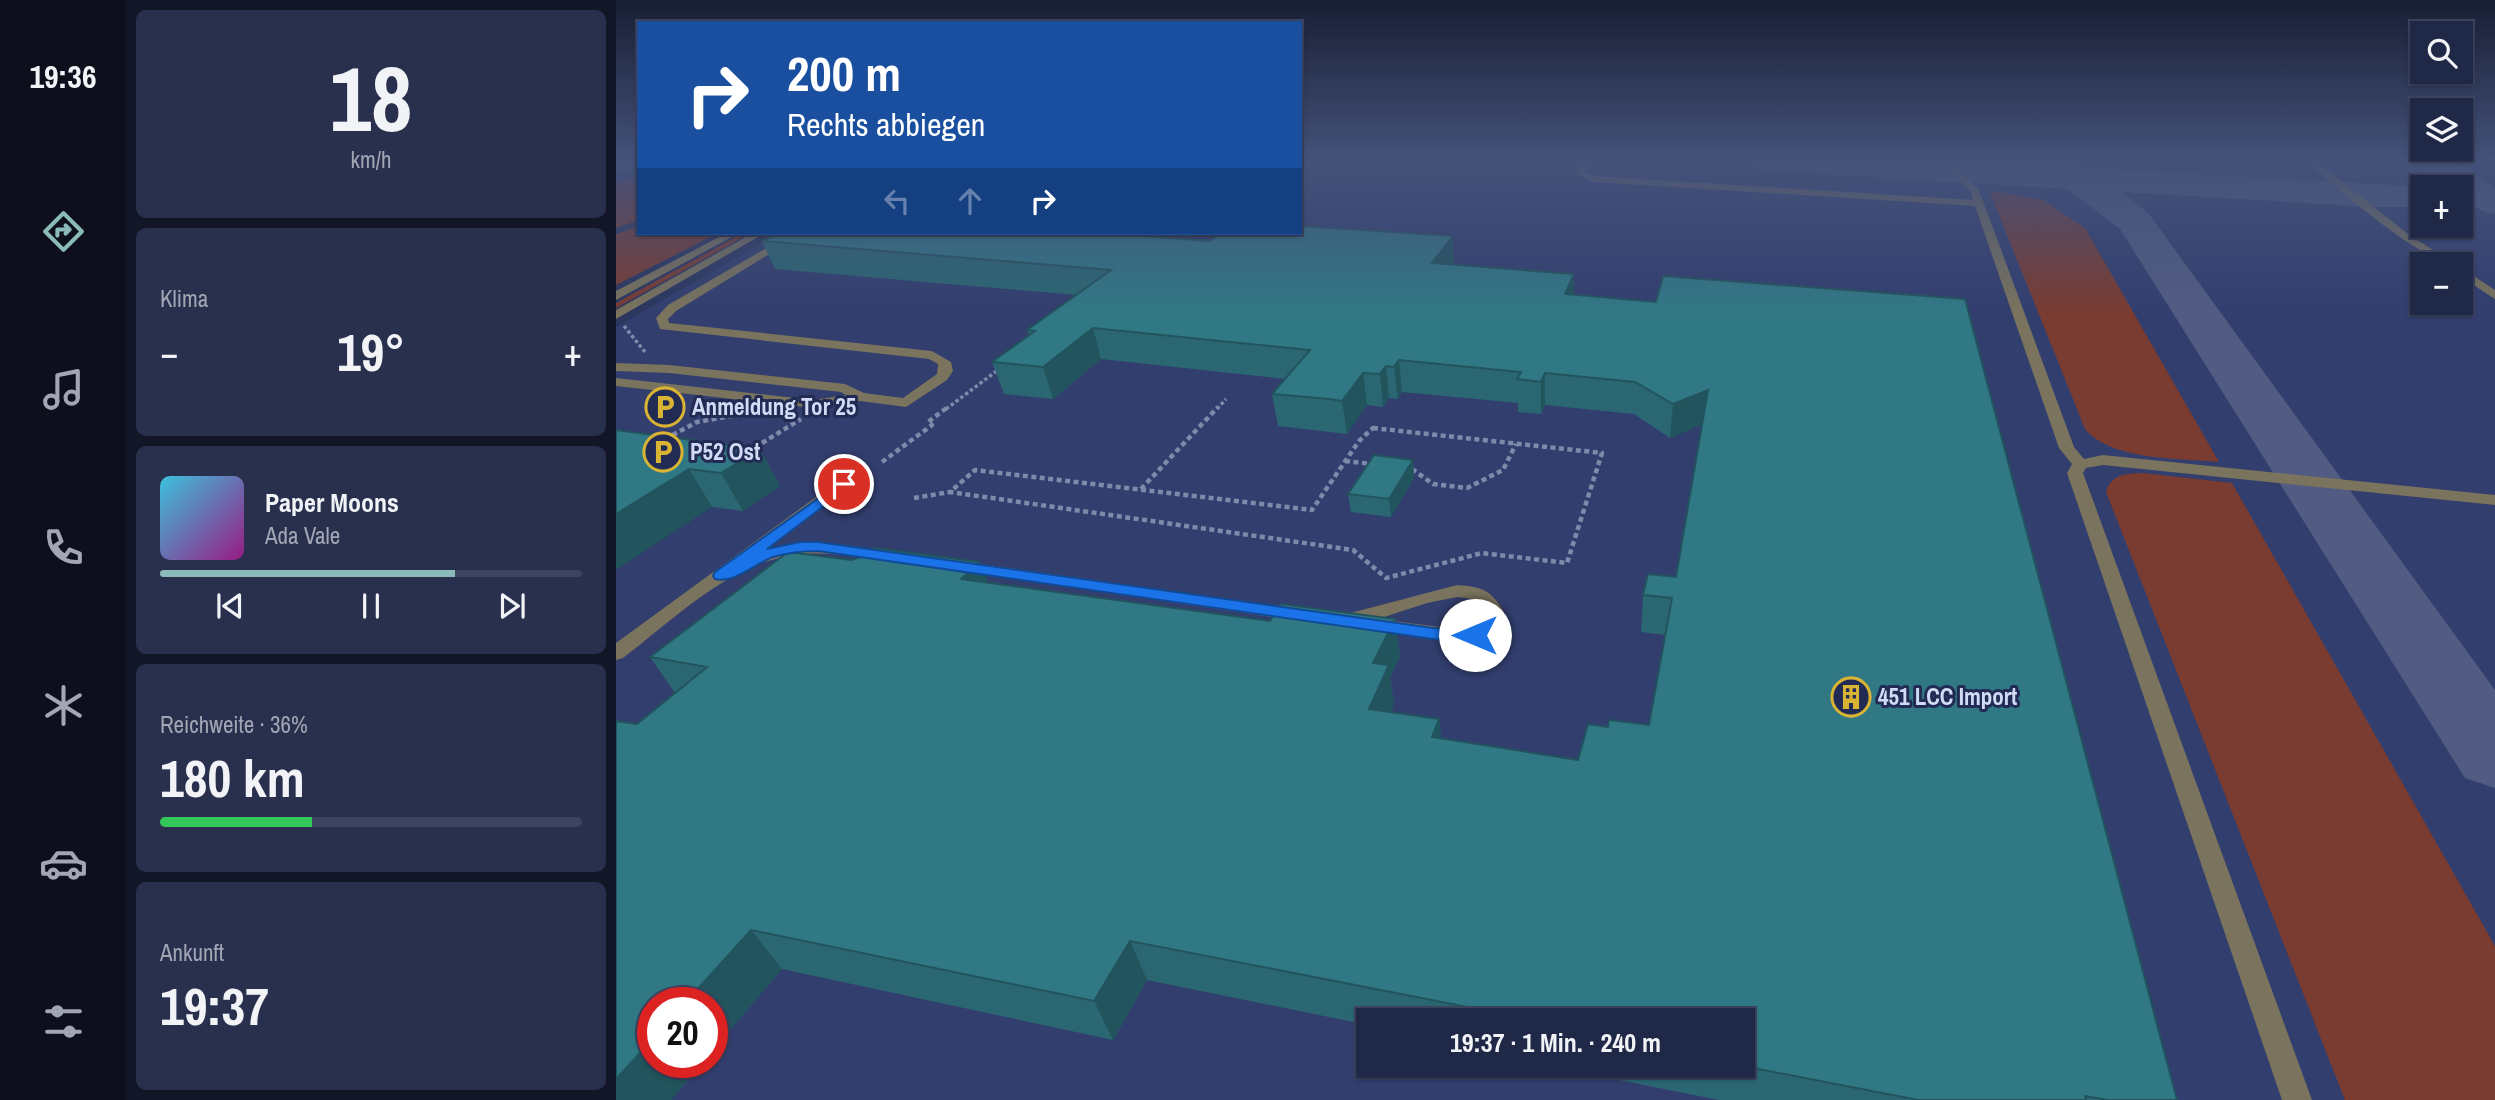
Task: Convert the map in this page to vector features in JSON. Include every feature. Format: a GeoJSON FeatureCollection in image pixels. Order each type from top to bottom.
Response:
{"type":"FeatureCollection","features":[{"type":"Feature","properties":{"kind":"street"},"geometry":{"type":"LineString","coordinates":[[1982,211],[2067,448],[2080,464]]}},
{"type":"Feature","properties":{"kind":"street"},"geometry":{"type":"LineString","coordinates":[[2374,211],[2405,237],[2431,252]]}},
{"type":"Feature","properties":{"kind":"street"},"geometry":{"type":"LineString","coordinates":[[616,296],[730,235]]}},
{"type":"Feature","properties":{"kind":"street"},"geometry":{"type":"LineString","coordinates":[[616,315],[756,235]]}},
{"type":"Feature","properties":{"kind":"street"},"geometry":{"type":"LineString","coordinates":[[616,382],[814,404],[860,397],[906,402],[942,377],[946,371],[944,362],[932,355],[664,326],[662,321],[671,308],[796,235]]}},
{"type":"Feature","properties":{"kind":"street"},"geometry":{"type":"LineString","coordinates":[[2473,279],[2495,295]]}},
{"type":"Feature","properties":{"kind":"street"},"geometry":{"type":"LineString","coordinates":[[616,367],[669,369],[845,388],[860,397]]}},
{"type":"Feature","properties":{"kind":"street"},"geometry":{"type":"LineString","coordinates":[[2297,1100],[2075,473],[2080,464],[2117,461],[2495,500]]}},
{"type":"Feature","properties":{"kind":"street"},"geometry":{"type":"LineString","coordinates":[[616,653],[844,484]]}},
{"type":"Feature","properties":{"kind":"street"},"geometry":{"type":"LineString","coordinates":[[721,576],[767,554],[800,547],[818,546],[915,560]]}},
{"type":"Feature","properties":{"kind":"street"},"geometry":{"type":"LineString","coordinates":[[942,564],[1327,619],[1464,637],[1488,628],[1495,612],[1485,597],[1447,591],[1373,616],[1327,619]]}},
{"type":"Feature","properties":{"kind":"path"},"geometry":{"type":"LineString","coordinates":[[882,461],[932,425],[928,422],[1001,368]]}},
{"type":"Feature","properties":{"kind":"path"},"geometry":{"type":"LineString","coordinates":[[1140,490],[1226,399]]}},
{"type":"Feature","properties":{"kind":"path"},"geometry":{"type":"LineString","coordinates":[[655,437],[667,439],[697,422],[748,413]]}},
{"type":"Feature","properties":{"kind":"path"},"geometry":{"type":"LineString","coordinates":[[762,443],[805,416],[796,415]]}},
{"type":"Feature","properties":{"kind":"path"},"geometry":{"type":"LineString","coordinates":[[914,498],[950,492],[1353,550],[1387,578],[1482,552],[1567,563],[1602,453],[1373,428],[1359,441],[1312,510],[975,470],[950,492]]}},
{"type":"Feature","properties":{"kind":"path"},"geometry":{"type":"LineString","coordinates":[[1411,468],[1433,484],[1467,488],[1503,470],[1516,444]]}},
{"type":"Feature","properties":{"kind":"path"},"geometry":{"type":"LineString","coordinates":[[1345,461],[1384,466]]}},
{"type":"Feature","properties":{"kind":"shaded area"},"geometry":{"type":"Polygon","coordinates":[[[616,211],[637,211],[637,221],[616,228],[616,211]]]}},
{"type":"Feature","properties":{"kind":"shaded area"},"geometry":{"type":"Polygon","coordinates":[[[1302,211],[2410,211],[2410,238],[2473,238],[2473,211],[2495,211],[2495,1100],[616,1100],[616,327],[776,235],[1302,235],[1302,211]]]}},
{"type":"Feature","properties":{"kind":"shaded area"},"geometry":{"type":"Polygon","coordinates":[[[1998,211],[2060,211],[2085,228],[2219,462],[2129,452],[2112,447],[2085,429],[1998,211]]]}},
{"type":"Feature","properties":{"kind":"shaded area"},"geometry":{"type":"Polygon","coordinates":[[[637,227],[637,235],[714,235],[616,285],[616,234],[637,227]]]}},
{"type":"Feature","properties":{"kind":"shaded area"},"geometry":{"type":"Polygon","coordinates":[[[739,235],[747,235],[616,308],[616,303],[739,235]]]}},
{"type":"Feature","properties":{"kind":"shaded area"},"geometry":{"type":"Polygon","coordinates":[[[2143,473],[2232,483],[2495,946],[2495,1100],[2345,1100],[2106,492],[2116,478],[2125,474],[2143,473]]]}},
{"type":"Feature","properties":{"kind":"building"},"geometry":{"type":"Polygon","coordinates":[[[1302,226],[1453,236],[1432,263],[1574,274],[1565,294],[1656,302],[1663,276],[1965,299],[2177,1100],[2108,1100],[2085,1096],[2086,1100],[1918,1100],[1755,1068],[1755,1008],[1473,1008],[1130,941],[1094,1001],[751,930],[699,987],[637,987],[637,1056],[616,1079],[616,721],[637,724],[707,667],[650,657],[788,552],[851,560],[865,556],[875,548],[979,562],[961,579],[1270,621],[1281,604],[1395,619],[1373,663],[1389,665],[1369,709],[1439,719],[1432,737],[1578,760],[1588,724],[1608,727],[1609,720],[1649,725],[1672,598],[1643,595],[1648,574],[1676,577],[1708,390],[1673,404],[1635,382],[1545,373],[1541,382],[1517,379],[1521,372],[1399,360],[1394,367],[1386,366],[1380,374],[1363,373],[1342,401],[1272,394],[1310,350],[1093,328],[1043,367],[992,362],[1035,331],[1027,330],[1111,270],[762,241],[776,235],[1130,235],[1210,241],[1218,235],[1302,235],[1302,226]]]}},
{"type":"Feature","properties":{"kind":"building"},"geometry":{"type":"Polygon","coordinates":[[[616,430],[760,449],[721,473],[689,469],[616,514],[616,430]]]}},
{"type":"Feature","properties":{"kind":"building"},"geometry":{"type":"Polygon","coordinates":[[[1374,455],[1413,460],[1389,499],[1348,494],[1374,455]]]}},
{"type":"Feature","properties":{"kind":"taxiway"},"geometry":{"type":"LineString","coordinates":[[2123,211],[2135,222],[2495,755]]}},
{"type":"Feature","properties":{"kind":"place","name":"Anmeldung Tor 25"},"geometry":{"type":"Point","coordinates":[665,407]}},
{"type":"Feature","properties":{"kind":"place","name":"P52 Ost"},"geometry":{"type":"Point","coordinates":[663,452]}},
{"type":"Feature","properties":{"kind":"place","name":"451 LCC Import"},"geometry":{"type":"Point","coordinates":[1851,697]}},
{"type":"Feature","properties":{"kind":"route"},"geometry":{"type":"LineString","coordinates":[[844,484],[721,576],[767,554],[785,549],[818,546],[1433,634],[1464,637],[1475,635]]}}]}
